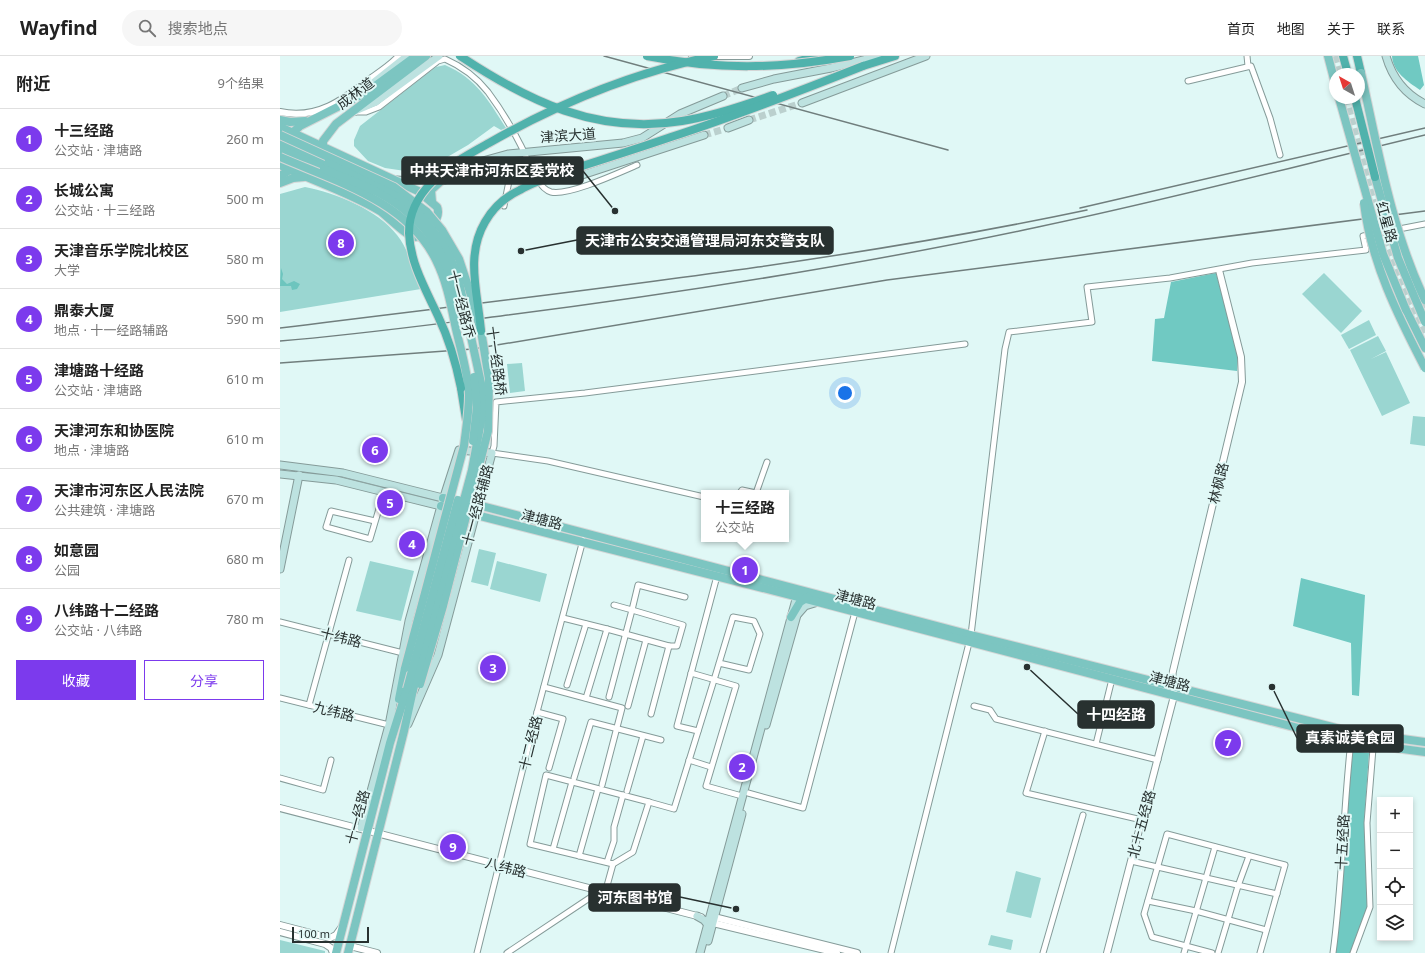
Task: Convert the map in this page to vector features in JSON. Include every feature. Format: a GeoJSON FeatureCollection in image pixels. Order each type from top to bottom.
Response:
{"type":"FeatureCollection","features":[{"type":"Feature","properties":{"kind":"highway"},"geometry":{"type":"LineString","coordinates":[[460,56],[499,81],[554,108],[597,120],[635,123],[681,121],[714,115],[861,64],[895,56]]}},
{"type":"Feature","properties":{"kind":"highway"},"geometry":{"type":"LineString","coordinates":[[647,56],[677,62],[749,68],[821,61],[850,56]]}},
{"type":"Feature","properties":{"kind":"highway"},"geometry":{"type":"LineString","coordinates":[[467,425],[460,382],[452,352],[412,252],[409,232],[410,221],[419,198],[432,182],[450,166],[498,137],[549,111],[636,77],[714,56]]}},
{"type":"Feature","properties":{"kind":"highway"},"geometry":{"type":"LineString","coordinates":[[782,65],[818,56]]}},
{"type":"Feature","properties":{"kind":"highway"},"geometry":{"type":"LineString","coordinates":[[1343,56],[1346,68]]}},
{"type":"Feature","properties":{"kind":"highway"},"geometry":{"type":"LineString","coordinates":[[1358,56],[1360,68]]}},
{"type":"Feature","properties":{"kind":"highway"},"geometry":{"type":"LineString","coordinates":[[481,331],[479,307],[473,277],[474,253],[477,240],[488,216],[496,206],[511,195],[551,177],[745,111],[861,64]]}},
{"type":"Feature","properties":{"kind":"highway","name":"红星路"},"geometry":{"type":"LineString","coordinates":[[1357,104],[1375,177]]}},
{"type":"Feature","properties":{"kind":"main road"},"geometry":{"type":"LineString","coordinates":[[344,105],[407,56]]}},
{"type":"Feature","properties":{"kind":"main road","name":"成林道"},"geometry":{"type":"LineString","coordinates":[[310,120],[344,105],[380,83],[416,56]]}},
{"type":"Feature","properties":{"kind":"main road"},"geometry":{"type":"LineString","coordinates":[[427,63],[439,56]]}},
{"type":"Feature","properties":{"kind":"main road"},"geometry":{"type":"LineString","coordinates":[[742,88],[774,79],[861,64],[879,56]]}},
{"type":"Feature","properties":{"kind":"main road"},"geometry":{"type":"LineString","coordinates":[[802,103],[926,56]]}},
{"type":"Feature","properties":{"kind":"main road"},"geometry":{"type":"LineString","coordinates":[[1328,56],[1331,68]]}},
{"type":"Feature","properties":{"kind":"main road"},"geometry":{"type":"LineString","coordinates":[[1386,56],[1396,80],[1414,98],[1425,104]]}},
{"type":"Feature","properties":{"kind":"main road","name":"成林道"},"geometry":{"type":"LineString","coordinates":[[322,147],[323,141],[330,130],[353,112],[427,63]]}},
{"type":"Feature","properties":{"kind":"main road"},"geometry":{"type":"LineString","coordinates":[[364,90],[380,83]]}},
{"type":"Feature","properties":{"kind":"main road"},"geometry":{"type":"LineString","coordinates":[[1365,91],[1387,191]]}},
{"type":"Feature","properties":{"kind":"main road","name":"津滨大道"},"geometry":{"type":"LineString","coordinates":[[395,180],[406,181],[420,178],[523,151],[623,143],[642,138],[680,114],[723,96]]}},
{"type":"Feature","properties":{"kind":"main road","name":"红星路"},"geometry":{"type":"LineString","coordinates":[[1341,104],[1361,180],[1393,281],[1425,348]]}},
{"type":"Feature","properties":{"kind":"main road"},"geometry":{"type":"LineString","coordinates":[[1359,113],[1387,191],[1408,258],[1425,300]]}},
{"type":"Feature","properties":{"kind":"main road"},"geometry":{"type":"LineString","coordinates":[[280,120],[298,122],[310,120]]}},
{"type":"Feature","properties":{"kind":"main road"},"geometry":{"type":"LineString","coordinates":[[310,120],[280,142],[326,166]]}},
{"type":"Feature","properties":{"kind":"main road"},"geometry":{"type":"LineString","coordinates":[[728,128],[749,120]]}},
{"type":"Feature","properties":{"kind":"main road"},"geometry":{"type":"LineString","coordinates":[[280,127],[411,187],[432,202],[438,211],[438,218],[418,237],[411,237],[392,220],[351,195],[280,165]]}},
{"type":"Feature","properties":{"kind":"main road"},"geometry":{"type":"LineString","coordinates":[[432,202],[431,190],[441,181],[507,164],[530,166],[558,175],[579,176],[704,135]]}},
{"type":"Feature","properties":{"kind":"main road","name":"十一经路桥"},"geometry":{"type":"LineString","coordinates":[[280,142],[394,187],[427,212],[442,230],[459,259],[481,331],[489,379],[488,431],[445,599],[420,684],[404,731]]}},
{"type":"Feature","properties":{"kind":"main road"},"geometry":{"type":"LineString","coordinates":[[322,147],[326,166]]}},
{"type":"Feature","properties":{"kind":"main road","name":"十一经路乔"},"geometry":{"type":"LineString","coordinates":[[280,157],[375,200],[408,223],[428,247],[446,284],[465,370],[469,394],[464,446],[405,668],[390,743]]}},
{"type":"Feature","properties":{"kind":"main road"},"geometry":{"type":"LineString","coordinates":[[280,176],[290,170],[304,166],[326,166]]}},
{"type":"Feature","properties":{"kind":"main road","name":"十一经路桥"},"geometry":{"type":"LineString","coordinates":[[326,166],[398,197],[421,216],[438,237],[449,255],[458,277],[481,384],[482,416],[478,442],[410,690]]}},
{"type":"Feature","properties":{"kind":"main road"},"geometry":{"type":"LineString","coordinates":[[280,183],[293,178],[307,176]]}},
{"type":"Feature","properties":{"kind":"main road","name":"红星路"},"geometry":{"type":"LineString","coordinates":[[1375,177],[1393,243],[1406,279],[1425,322]]}},
{"type":"Feature","properties":{"kind":"main road"},"geometry":{"type":"LineString","coordinates":[[392,220],[411,187],[420,178]]}},
{"type":"Feature","properties":{"kind":"main road"},"geometry":{"type":"LineString","coordinates":[[1361,180],[1369,231],[1383,279],[1401,322],[1425,368]]}},
{"type":"Feature","properties":{"kind":"main road"},"geometry":{"type":"LineString","coordinates":[[1393,210],[1406,279]]}},
{"type":"Feature","properties":{"kind":"main road","name":"十一经路辅路"},"geometry":{"type":"LineString","coordinates":[[364,829],[389,724],[409,621],[442,502],[459,450],[492,453],[478,505],[474,514],[438,655],[404,731]]}},
{"type":"Feature","properties":{"kind":"main road","name":"津塘路"},"geometry":{"type":"LineString","coordinates":[[280,465],[350,475],[442,502],[474,514],[583,543],[801,596],[819,599],[970,638],[1174,696],[1350,742],[1425,752]]}},
{"type":"Feature","properties":{"kind":"main road","name":"津塘路"},"geometry":{"type":"LineString","coordinates":[[280,474],[336,480],[384,492],[442,502],[478,505],[801,596]]}},
{"type":"Feature","properties":{"kind":"main road"},"geometry":{"type":"LineString","coordinates":[[280,569],[299,475]]}},
{"type":"Feature","properties":{"kind":"main road"},"geometry":{"type":"LineString","coordinates":[[700,953],[711,920],[793,618],[801,596]]}},
{"type":"Feature","properties":{"kind":"main road"},"geometry":{"type":"LineString","coordinates":[[793,618],[805,606],[819,599]]}},
{"type":"Feature","properties":{"kind":"main road","name":"津塘路"},"geometry":{"type":"LineString","coordinates":[[819,599],[854,612],[1175,687],[1352,732],[1425,742]]}},
{"type":"Feature","properties":{"kind":"main road","name":"十一经路"},"geometry":{"type":"LineString","coordinates":[[349,949],[377,833],[404,731],[410,690]]}},
{"type":"Feature","properties":{"kind":"main road","name":"十一经路"},"geometry":{"type":"LineString","coordinates":[[334,953],[342,926],[364,829],[390,743],[410,690]]}},
{"type":"Feature","properties":{"kind":"main road"},"geometry":{"type":"LineString","coordinates":[[705,953],[710,934],[712,904],[745,795]]}},
{"type":"Feature","properties":{"kind":"main road"},"geometry":{"type":"LineString","coordinates":[[697,916],[706,913],[712,904]]}},
{"type":"Feature","properties":{"kind":"main road"},"geometry":{"type":"LineString","coordinates":[[697,916],[711,920]]}},
{"type":"Feature","properties":{"kind":"street"},"geometry":{"type":"LineString","coordinates":[[348,97],[399,56]]}},
{"type":"Feature","properties":{"kind":"street"},"geometry":{"type":"LineString","coordinates":[[692,56],[749,56]]}},
{"type":"Feature","properties":{"kind":"street"},"geometry":{"type":"LineString","coordinates":[[1246,56],[1248,66]]}},
{"type":"Feature","properties":{"kind":"street"},"geometry":{"type":"LineString","coordinates":[[353,112],[366,112],[378,107],[427,63],[445,59],[455,64],[477,80],[492,98],[523,151],[530,166],[544,188],[550,192],[565,192],[637,165]]}},
{"type":"Feature","properties":{"kind":"street"},"geometry":{"type":"LineString","coordinates":[[1188,81],[1251,66],[1270,118],[1280,155]]}},
{"type":"Feature","properties":{"kind":"street"},"geometry":{"type":"LineString","coordinates":[[280,112],[309,114],[364,90]]}},
{"type":"Feature","properties":{"kind":"street"},"geometry":{"type":"LineString","coordinates":[[504,206],[509,180],[507,164]]}},
{"type":"Feature","properties":{"kind":"street"},"geometry":{"type":"LineString","coordinates":[[891,953],[970,638],[1005,349],[1009,332],[1092,322],[1087,287],[1170,278],[1252,263],[1366,250],[1363,236],[1425,224]]}},
{"type":"Feature","properties":{"kind":"street","name":"林枫路"},"geometry":{"type":"LineString","coordinates":[[1174,696],[1175,687],[1172,678],[1173,671],[1242,382],[1241,356],[1219,270]]}},
{"type":"Feature","properties":{"kind":"street"},"geometry":{"type":"LineString","coordinates":[[701,496],[548,461],[492,453],[496,402],[585,393],[965,344]]}},
{"type":"Feature","properties":{"kind":"street"},"geometry":{"type":"LineString","coordinates":[[757,490],[767,462]]}},
{"type":"Feature","properties":{"kind":"street"},"geometry":{"type":"LineString","coordinates":[[299,475],[300,467]]}},
{"type":"Feature","properties":{"kind":"street"},"geometry":{"type":"LineString","coordinates":[[375,522],[331,511],[326,528],[370,539],[384,492]]}},
{"type":"Feature","properties":{"kind":"street","name":"十二经路"},"geometry":{"type":"LineString","coordinates":[[477,953],[544,687],[585,534]]}},
{"type":"Feature","properties":{"kind":"street"},"geometry":{"type":"LineString","coordinates":[[309,705],[348,560]]}},
{"type":"Feature","properties":{"kind":"street"},"geometry":{"type":"LineString","coordinates":[[698,731],[677,726],[717,576]]}},
{"type":"Feature","properties":{"kind":"street"},"geometry":{"type":"LineString","coordinates":[[609,697],[638,585],[685,597]]}},
{"type":"Feature","properties":{"kind":"street"},"geometry":{"type":"LineString","coordinates":[[563,618],[669,646],[676,646],[683,625],[614,605]]}},
{"type":"Feature","properties":{"kind":"street"},"geometry":{"type":"LineString","coordinates":[[691,673],[736,686],[706,786],[803,808],[854,612]]}},
{"type":"Feature","properties":{"kind":"street"},"geometry":{"type":"LineString","coordinates":[[649,802],[633,852],[610,863],[530,844],[546,775],[625,793],[674,809],[733,617],[754,621],[760,634],[749,670],[719,663]]}},
{"type":"Feature","properties":{"kind":"street","name":"十纬路"},"geometry":{"type":"LineString","coordinates":[[280,622],[403,653]]}},
{"type":"Feature","properties":{"kind":"street"},"geometry":{"type":"LineString","coordinates":[[567,685],[586,624]]}},
{"type":"Feature","properties":{"kind":"street"},"geometry":{"type":"LineString","coordinates":[[586,698],[606,630]]}},
{"type":"Feature","properties":{"kind":"street"},"geometry":{"type":"LineString","coordinates":[[628,706],[646,640]]}},
{"type":"Feature","properties":{"kind":"street"},"geometry":{"type":"LineString","coordinates":[[651,714],[669,646]]}},
{"type":"Feature","properties":{"kind":"street"},"geometry":{"type":"LineString","coordinates":[[1096,744],[1112,679]]}},
{"type":"Feature","properties":{"kind":"street"},"geometry":{"type":"LineString","coordinates":[[544,687],[622,708],[579,856]]}},
{"type":"Feature","properties":{"kind":"street","name":"北十五经路"},"geometry":{"type":"LineString","coordinates":[[1107,953],[1174,696]]}},
{"type":"Feature","properties":{"kind":"street","name":"九纬路"},"geometry":{"type":"LineString","coordinates":[[280,698],[389,724]]}},
{"type":"Feature","properties":{"kind":"street"},"geometry":{"type":"LineString","coordinates":[[974,706],[990,710],[996,719],[1158,760]]}},
{"type":"Feature","properties":{"kind":"street"},"geometry":{"type":"LineString","coordinates":[[538,712],[563,718],[549,768]]}},
{"type":"Feature","properties":{"kind":"street"},"geometry":{"type":"LineString","coordinates":[[553,849],[591,722],[661,740]]}},
{"type":"Feature","properties":{"kind":"street"},"geometry":{"type":"LineString","coordinates":[[1045,731],[1026,793],[1142,820]]}},
{"type":"Feature","properties":{"kind":"street","name":"十五经路"},"geometry":{"type":"LineString","coordinates":[[1333,953],[1344,809],[1352,732]]}},
{"type":"Feature","properties":{"kind":"street"},"geometry":{"type":"LineString","coordinates":[[506,953],[603,892],[614,840],[614,827],[643,736]]}},
{"type":"Feature","properties":{"kind":"street","name":"十五经路"},"geometry":{"type":"LineString","coordinates":[[1353,953],[1370,907],[1367,823],[1374,736]]}},
{"type":"Feature","properties":{"kind":"street"},"geometry":{"type":"LineString","coordinates":[[280,778],[323,790],[331,760]]}},
{"type":"Feature","properties":{"kind":"street"},"geometry":{"type":"LineString","coordinates":[[689,760],[711,767]]}},
{"type":"Feature","properties":{"kind":"street","name":"八纬路"},"geometry":{"type":"LineString","coordinates":[[280,808],[697,916]]}},
{"type":"Feature","properties":{"kind":"street"},"geometry":{"type":"LineString","coordinates":[[1043,953],[1083,815]]}},
{"type":"Feature","properties":{"kind":"street"},"geometry":{"type":"LineString","coordinates":[[1212,953],[1152,937],[1144,914],[1167,834],[1285,865],[1260,953]]}},
{"type":"Feature","properties":{"kind":"street"},"geometry":{"type":"LineString","coordinates":[[1184,953],[1215,847]]}},
{"type":"Feature","properties":{"kind":"street"},"geometry":{"type":"LineString","coordinates":[[1218,953],[1238,886],[1249,856]]}},
{"type":"Feature","properties":{"kind":"street"},"geometry":{"type":"LineString","coordinates":[[1131,861],[1276,894]]}},
{"type":"Feature","properties":{"kind":"street"},"geometry":{"type":"LineString","coordinates":[[1148,901],[1196,911],[1266,930]]}},
{"type":"Feature","properties":{"kind":"street"},"geometry":{"type":"LineString","coordinates":[[711,920],[837,953]]}},
{"type":"Feature","properties":{"kind":"street"},"geometry":{"type":"LineString","coordinates":[[711,920],[857,953]]}},
{"type":"Feature","properties":{"kind":"street"},"geometry":{"type":"LineString","coordinates":[[280,926],[330,938],[336,935],[342,926]]}},
{"type":"Feature","properties":{"kind":"street"},"geometry":{"type":"LineString","coordinates":[[280,932],[325,944],[331,948],[334,953]]}},
{"type":"Feature","properties":{"kind":"street"},"geometry":{"type":"LineString","coordinates":[[349,949],[378,953]]}},
{"type":"Feature","properties":{"kind":"shaded area"},"geometry":{"type":"Polygon","coordinates":[[[1392,56],[1418,56],[1424,85],[1420,90],[1402,76],[1395,67],[1392,56]]]}},
{"type":"Feature","properties":{"kind":"shaded area"},"geometry":{"type":"Polygon","coordinates":[[[445,65],[466,77],[481,91],[506,128],[501,130],[494,126],[468,145],[437,163],[412,172],[385,168],[368,161],[354,146],[354,140],[360,126],[436,67],[445,65]]]}},
{"type":"Feature","properties":{"kind":"shaded area"},"geometry":{"type":"Polygon","coordinates":[[[305,187],[343,198],[356,204],[368,210],[389,226],[405,247],[421,289],[280,312],[280,194],[305,187]]]}},
{"type":"Feature","properties":{"kind":"shaded area"},"geometry":{"type":"Polygon","coordinates":[[[281,268],[283,274],[282,279],[287,284],[294,281],[300,284],[297,289],[292,290],[291,286],[280,286],[281,268]]]}},
{"type":"Feature","properties":{"kind":"shaded area"},"geometry":{"type":"Polygon","coordinates":[[[1216,273],[1238,355],[1237,371],[1152,361],[1155,319],[1164,318],[1171,282],[1216,273]]]}},
{"type":"Feature","properties":{"kind":"shaded area"},"geometry":{"type":"Polygon","coordinates":[[[1324,273],[1362,311],[1341,333],[1302,294],[1324,273]]]}},
{"type":"Feature","properties":{"kind":"shaded area"},"geometry":{"type":"Polygon","coordinates":[[[1369,320],[1376,335],[1349,349],[1341,335],[1369,320]]]}},
{"type":"Feature","properties":{"kind":"shaded area"},"geometry":{"type":"Polygon","coordinates":[[[1378,336],[1386,351],[1371,359],[1386,352],[1410,403],[1382,416],[1350,350],[1378,336]]]}},
{"type":"Feature","properties":{"kind":"shaded area"},"geometry":{"type":"Polygon","coordinates":[[[522,363],[525,391],[510,393],[507,364],[522,363]]]}},
{"type":"Feature","properties":{"kind":"shaded area"},"geometry":{"type":"Polygon","coordinates":[[[1413,416],[1425,417],[1425,446],[1410,444],[1413,416]]]}},
{"type":"Feature","properties":{"kind":"shaded area"},"geometry":{"type":"Polygon","coordinates":[[[479,549],[496,553],[488,586],[471,582],[479,549]]]}},
{"type":"Feature","properties":{"kind":"shaded area"},"geometry":{"type":"Polygon","coordinates":[[[370,561],[414,571],[401,621],[356,611],[370,561]]]}},
{"type":"Feature","properties":{"kind":"shaded area"},"geometry":{"type":"Polygon","coordinates":[[[497,561],[547,574],[540,602],[490,589],[497,561]]]}},
{"type":"Feature","properties":{"kind":"shaded area"},"geometry":{"type":"Polygon","coordinates":[[[1301,578],[1365,595],[1359,696],[1352,695],[1351,643],[1293,626],[1301,578]]]}},
{"type":"Feature","properties":{"kind":"shaded area"},"geometry":{"type":"Polygon","coordinates":[[[1352,751],[1369,753],[1364,824],[1368,906],[1351,953],[1333,953],[1352,751]]]}},
{"type":"Feature","properties":{"kind":"shaded area"},"geometry":{"type":"Polygon","coordinates":[[[1016,871],[1041,878],[1031,918],[1006,912],[1016,871]]]}},
{"type":"Feature","properties":{"kind":"shaded area"},"geometry":{"type":"Polygon","coordinates":[[[991,935],[1013,940],[1011,950],[988,945],[991,935]]]}},
{"type":"Feature","properties":{"kind":"shaded area"},"geometry":{"type":"Polygon","coordinates":[[[280,940],[325,951],[325,953],[280,953],[280,940]]]}},
{"type":"Feature","properties":{"kind":"tunnel"},"geometry":{"type":"LineString","coordinates":[[1335,56],[1338,68]]}},
{"type":"Feature","properties":{"kind":"tunnel"},"geometry":{"type":"LineString","coordinates":[[723,96],[742,88]]}},
{"type":"Feature","properties":{"kind":"tunnel"},"geometry":{"type":"LineString","coordinates":[[749,120],[802,103]]}},
{"type":"Feature","properties":{"kind":"tunnel"},"geometry":{"type":"LineString","coordinates":[[1348,104],[1383,239],[1401,284],[1425,333]]}},
{"type":"Feature","properties":{"kind":"tunnel"},"geometry":{"type":"LineString","coordinates":[[704,135],[728,128]]}},
{"type":"Feature","properties":{"kind":"tunnel"},"geometry":{"type":"LineString","coordinates":[[1416,293],[1425,310]]}},
{"type":"Feature","properties":{"kind":"railway"},"geometry":{"type":"LineString","coordinates":[[604,56],[948,150]]}},
{"type":"Feature","properties":{"kind":"railway"},"geometry":{"type":"LineString","coordinates":[[1080,208],[1425,128]]}},
{"type":"Feature","properties":{"kind":"railway"},"geometry":{"type":"LineString","coordinates":[[280,341],[390,330],[568,307],[703,288],[904,254],[1087,217],[1425,135]]}},
{"type":"Feature","properties":{"kind":"railway"},"geometry":{"type":"LineString","coordinates":[[280,328],[786,263],[987,230],[1087,210]]}},
{"type":"Feature","properties":{"kind":"railway"},"geometry":{"type":"LineString","coordinates":[[280,363],[473,349],[887,280],[1425,211]]}},
{"type":"Feature","properties":{"kind":"place","name":"中共天津市河东区委党校"},"geometry":{"type":"Point","coordinates":[615,211]}},
{"type":"Feature","properties":{"kind":"place","name":"如意园"},"geometry":{"type":"Point","coordinates":[341,243]}},
{"type":"Feature","properties":{"kind":"place","name":"天津市公安交通管理局河东交警支队"},"geometry":{"type":"Point","coordinates":[521,251]}},
{"type":"Feature","properties":{"kind":"place","name":"天津河东和协医院"},"geometry":{"type":"Point","coordinates":[375,450]}},
{"type":"Feature","properties":{"kind":"place","name":"津塘路十经路"},"geometry":{"type":"Point","coordinates":[390,503]}},
{"type":"Feature","properties":{"kind":"place","name":"鼎泰大厦"},"geometry":{"type":"Point","coordinates":[412,544]}},
{"type":"Feature","properties":{"kind":"place","name":"十三经路"},"geometry":{"type":"Point","coordinates":[745,570]}},
{"type":"Feature","properties":{"kind":"place","name":"十四经路"},"geometry":{"type":"Point","coordinates":[1027,667]}},
{"type":"Feature","properties":{"kind":"place","name":"天津音乐学院北校区"},"geometry":{"type":"Point","coordinates":[493,668]}},
{"type":"Feature","properties":{"kind":"place","name":"真素诚美食园"},"geometry":{"type":"Point","coordinates":[1272,687]}},
{"type":"Feature","properties":{"kind":"place","name":"天津市河东区人民法院"},"geometry":{"type":"Point","coordinates":[1228,743]}},
{"type":"Feature","properties":{"kind":"place","name":"长城公寓"},"geometry":{"type":"Point","coordinates":[742,767]}},
{"type":"Feature","properties":{"kind":"place","name":"八纬路十二经路"},"geometry":{"type":"Point","coordinates":[453,847]}},
{"type":"Feature","properties":{"kind":"place","name":"河东图书馆"},"geometry":{"type":"Point","coordinates":[736,909]}}]}
